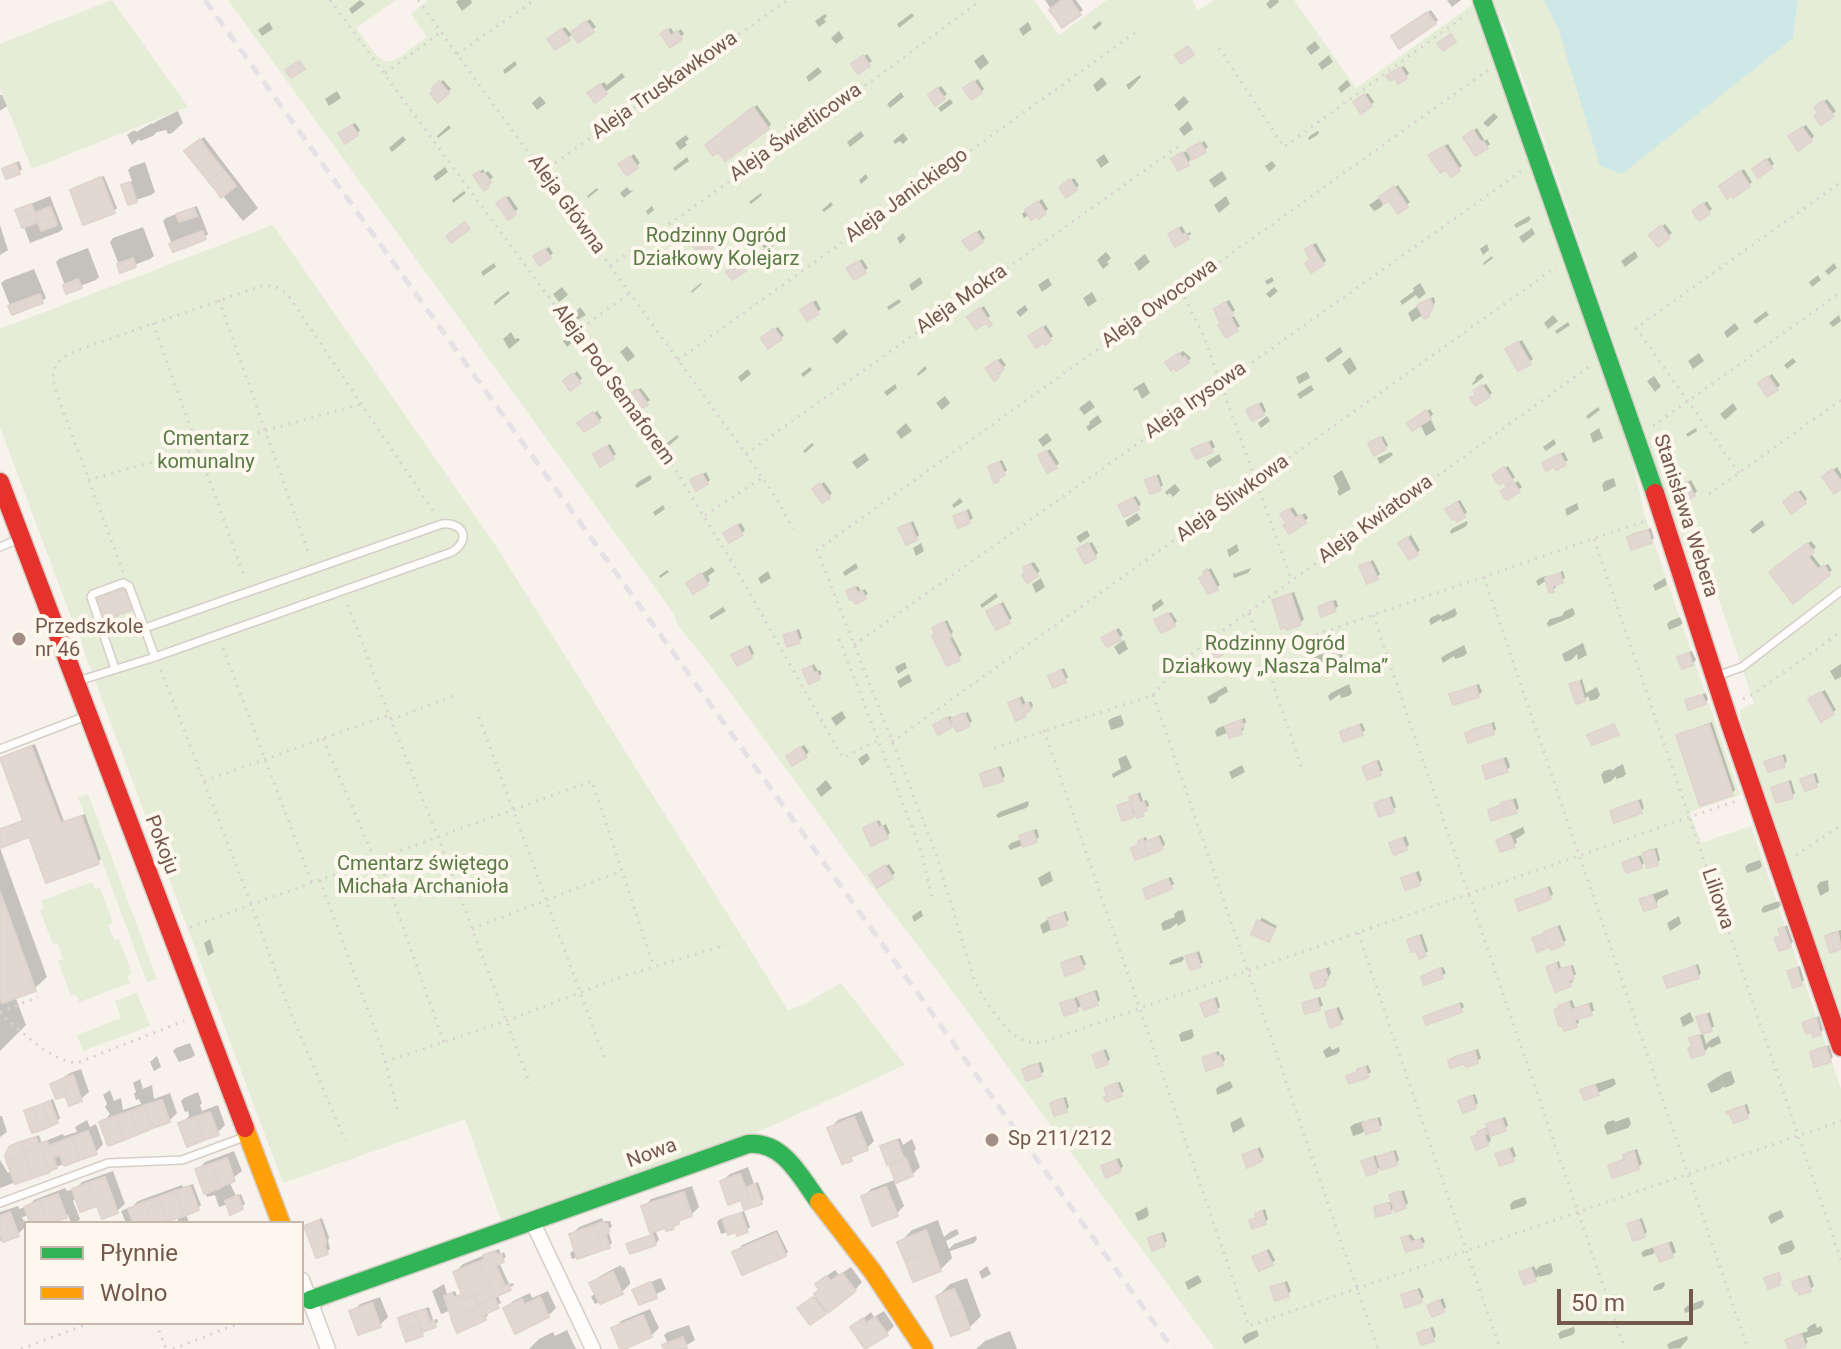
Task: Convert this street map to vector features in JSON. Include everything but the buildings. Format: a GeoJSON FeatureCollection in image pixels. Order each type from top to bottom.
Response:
{"type":"FeatureCollection","features":[{"type":"Feature","properties":{"kind":"street","name":"Stanisława Webera"},"geometry":{"type":"LineString","coordinates":[[1483,4],[1636,436],[1841,1047]]}},
{"type":"Feature","properties":{"kind":"street","name":"Pokoju"},"geometry":{"type":"LineString","coordinates":[[0,482],[280,1221]]}},
{"type":"Feature","properties":{"kind":"street","name":"Nowa"},"geometry":{"type":"LineString","coordinates":[[310,1300],[755,1143],[778,1151],[792,1167],[865,1260],[924,1349]]}},
{"type":"Feature","properties":{"kind":"street"},"geometry":{"type":"LineString","coordinates":[[532,1221],[593,1349]]}},
{"type":"Feature","properties":{"kind":"street"},"geometry":{"type":"LineString","coordinates":[[304,1285],[328,1349]]}},
{"type":"Feature","properties":{"kind":"lane"},"geometry":{"type":"LineString","coordinates":[[76,682],[452,552],[459,548],[463,535],[458,526],[442,524],[145,628]]}},
{"type":"Feature","properties":{"kind":"lane"},"geometry":{"type":"LineString","coordinates":[[0,547],[21,539]]}},
{"type":"Feature","properties":{"kind":"lane"},"geometry":{"type":"LineString","coordinates":[[115,669],[91,597],[123,583],[127,583],[155,657]]}},
{"type":"Feature","properties":{"kind":"lane"},"geometry":{"type":"LineString","coordinates":[[1715,677],[1742,667],[1841,591]]}},
{"type":"Feature","properties":{"kind":"lane"},"geometry":{"type":"LineString","coordinates":[[0,749],[88,715]]}},
{"type":"Feature","properties":{"kind":"lane"},"geometry":{"type":"LineString","coordinates":[[0,1203],[108,1163],[182,1160],[248,1136]]}},
{"type":"Feature","properties":{"kind":"path","name":"Aleja Pod Semaforem"},"geometry":{"type":"LineString","coordinates":[[330,0],[675,469],[843,758],[878,740]]}},
{"type":"Feature","properties":{"kind":"path","name":"Aleja Główna"},"geometry":{"type":"LineString","coordinates":[[418,0],[746,454],[793,529]]}},
{"type":"Feature","properties":{"kind":"path"},"geometry":{"type":"LineString","coordinates":[[457,54],[535,0]]}},
{"type":"Feature","properties":{"kind":"path","name":"Aleja Truskawkowa"},"geometry":{"type":"LineString","coordinates":[[542,172],[788,0]]}},
{"type":"Feature","properties":{"kind":"path","name":"Aleja Świetlicowa"},"geometry":{"type":"LineString","coordinates":[[610,266],[981,0]]}},
{"type":"Feature","properties":{"kind":"path"},"geometry":{"type":"LineString","coordinates":[[1219,48],[1284,147],[1483,4]]}},
{"type":"Feature","properties":{"kind":"path"},"geometry":{"type":"LineString","coordinates":[[385,73],[441,32]]}},
{"type":"Feature","properties":{"kind":"path","name":"Aleja Janickiego"},"geometry":{"type":"LineString","coordinates":[[678,360],[1136,32]]}},
{"type":"Feature","properties":{"kind":"path","name":"Aleja Owocowa"},"geometry":{"type":"LineString","coordinates":[[854,645],[817,550],[1504,59]]}},
{"type":"Feature","properties":{"kind":"path","name":"Aleja Mokra"},"geometry":{"type":"LineString","coordinates":[[746,454],[1179,146]]}},
{"type":"Feature","properties":{"kind":"path","name":"Aleja Irysowa"},"geometry":{"type":"LineString","coordinates":[[854,645],[1539,158]]}},
{"type":"Feature","properties":{"kind":"path"},"geometry":{"type":"LineString","coordinates":[[1739,473],[1636,328],[1841,182]]}},
{"type":"Feature","properties":{"kind":"path","name":"Aleja Śliwkowa"},"geometry":{"type":"LineString","coordinates":[[892,742],[1573,255]]}},
{"type":"Feature","properties":{"kind":"path"},"geometry":{"type":"LineString","coordinates":[[127,583],[53,383],[54,367],[61,358],[75,351],[264,285],[282,289],[288,295],[442,524]]}},
{"type":"Feature","properties":{"kind":"path"},"geometry":{"type":"LineString","coordinates":[[1181,290],[1204,337],[1292,581]]}},
{"type":"Feature","properties":{"kind":"path"},"geometry":{"type":"LineString","coordinates":[[1636,436],[1841,292]]}},
{"type":"Feature","properties":{"kind":"path"},"geometry":{"type":"LineString","coordinates":[[575,333],[630,293]]}},
{"type":"Feature","properties":{"kind":"path"},"geometry":{"type":"LineString","coordinates":[[219,300],[315,569]]}},
{"type":"Feature","properties":{"kind":"path"},"geometry":{"type":"LineString","coordinates":[[153,323],[250,591]]}},
{"type":"Feature","properties":{"kind":"path","name":"Aleja Kwiatowa"},"geometry":{"type":"LineString","coordinates":[[1153,695],[1186,658],[1607,354]]}},
{"type":"Feature","properties":{"kind":"path"},"geometry":{"type":"LineString","coordinates":[[1709,494],[1841,400]]}},
{"type":"Feature","properties":{"kind":"path"},"geometry":{"type":"LineString","coordinates":[[88,480],[361,404]]}},
{"type":"Feature","properties":{"kind":"path"},"geometry":{"type":"LineString","coordinates":[[704,516],[762,478]]}},
{"type":"Feature","properties":{"kind":"path"},"geometry":{"type":"LineString","coordinates":[[1263,653],[1662,515]]}},
{"type":"Feature","properties":{"kind":"path","name":"Liliowa"},"geometry":{"type":"LineString","coordinates":[[1594,539],[1841,1260]]}},
{"type":"Feature","properties":{"kind":"path"},"geometry":{"type":"LineString","coordinates":[[1484,577],[1748,1349]]}},
{"type":"Feature","properties":{"kind":"path"},"geometry":{"type":"LineString","coordinates":[[348,605],[530,1084]]}},
{"type":"Feature","properties":{"kind":"path"},"geometry":{"type":"LineString","coordinates":[[1248,612],[1303,772]]}},
{"type":"Feature","properties":{"kind":"path"},"geometry":{"type":"LineString","coordinates":[[1373,615],[1625,1349]]}},
{"type":"Feature","properties":{"kind":"path"},"geometry":{"type":"LineString","coordinates":[[1724,705],[1752,695],[1841,632]]}},
{"type":"Feature","properties":{"kind":"path"},"geometry":{"type":"LineString","coordinates":[[839,639],[921,850],[933,902]]}},
{"type":"Feature","properties":{"kind":"path"},"geometry":{"type":"LineString","coordinates":[[854,645],[934,848],[974,979],[992,1010],[1018,1038],[1028,1043],[1043,1042],[1140,1009],[1754,794]]}},
{"type":"Feature","properties":{"kind":"path"},"geometry":{"type":"LineString","coordinates":[[223,648],[312,883]]}},
{"type":"Feature","properties":{"kind":"path"},"geometry":{"type":"LineString","coordinates":[[161,670],[290,1011],[345,1140]]}},
{"type":"Feature","properties":{"kind":"path"},"geometry":{"type":"LineString","coordinates":[[994,748],[1153,695],[1378,1349]]}},
{"type":"Feature","properties":{"kind":"path"},"geometry":{"type":"LineString","coordinates":[[204,782],[453,696]]}},
{"type":"Feature","properties":{"kind":"path"},"geometry":{"type":"LineString","coordinates":[[479,717],[605,1060]]}},
{"type":"Feature","properties":{"kind":"path"},"geometry":{"type":"LineString","coordinates":[[1044,730],[1249,1326],[1841,1121]]}},
{"type":"Feature","properties":{"kind":"path"},"geometry":{"type":"LineString","coordinates":[[323,739],[377,859],[444,1043]]}},
{"type":"Feature","properties":{"kind":"path"},"geometry":{"type":"LineString","coordinates":[[172,934],[592,781],[654,967]]}},
{"type":"Feature","properties":{"kind":"path"},"geometry":{"type":"LineString","coordinates":[[1778,862],[1797,854],[1841,825]]}},
{"type":"Feature","properties":{"kind":"path"},"geometry":{"type":"LineString","coordinates":[[472,929],[621,871]]}},
{"type":"Feature","properties":{"kind":"path"},"geometry":{"type":"LineString","coordinates":[[320,880],[373,1025],[398,1111]]}},
{"type":"Feature","properties":{"kind":"path"},"geometry":{"type":"LineString","coordinates":[[1358,933],[1500,1349]]}},
{"type":"Feature","properties":{"kind":"path"},"geometry":{"type":"LineString","coordinates":[[385,1062],[654,967],[726,945]]}},
{"type":"Feature","properties":{"kind":"path"},"geometry":{"type":"LineString","coordinates":[[38,997],[0,1012],[51,1054],[69,1062],[77,1063],[188,1020]]}},
{"type":"Feature","properties":{"kind":"path"},"geometry":{"type":"LineString","coordinates":[[21,1349],[85,1325]]}},
{"type":"Feature","properties":{"kind":"path"},"geometry":{"type":"LineString","coordinates":[[157,1325],[165,1346],[172,1349],[235,1325]]}},
{"type":"Feature","properties":{"kind":"green space"},"geometry":{"type":"Polygon","coordinates":[[[112,0],[188,107],[32,169],[0,89],[0,44],[112,0]]]}},
{"type":"Feature","properties":{"kind":"green space","name":"Rodzinny Ogród Działkowy „Nasza Palma”"},"geometry":{"type":"Polygon","coordinates":[[[228,0],[396,0],[356,28],[375,53],[387,61],[394,60],[427,37],[411,14],[428,0],[1034,0],[1059,35],[1107,0],[1192,0],[1198,11],[1214,0],[1294,0],[1356,88],[1472,5],[1496,65],[1631,452],[1644,513],[1740,795],[1690,812],[1701,843],[1751,826],[1841,1089],[1841,1349],[1215,1349],[942,977],[677,624],[674,614],[228,0]]]}},
{"type":"Feature","properties":{"kind":"green space"},"geometry":{"type":"Polygon","coordinates":[[[1493,0],[1544,0],[1559,31],[1793,38],[1798,0],[1841,0],[1841,1022],[1741,721],[1740,710],[1754,703],[1749,688],[1713,583],[1699,589],[1493,0]]]}},
{"type":"Feature","properties":{"kind":"green space"},"geometry":{"type":"Polygon","coordinates":[[[273,225],[496,546],[788,1010],[841,983],[905,1065],[772,1126],[502,1223],[465,1119],[283,1183],[0,427],[0,329],[273,225]]]}},
{"type":"Feature","properties":{"kind":"green space"},"geometry":{"type":"Polygon","coordinates":[[[88,794],[157,979],[147,982],[78,797],[88,794]]]}},
{"type":"Feature","properties":{"kind":"green space"},"geometry":{"type":"Polygon","coordinates":[[[92,882],[95,889],[100,888],[113,923],[108,925],[114,940],[119,939],[132,974],[127,976],[130,983],[79,1002],[76,995],[71,996],[58,961],[63,959],[58,944],[53,945],[40,910],[44,908],[41,901],[92,882]]]}},
{"type":"Feature","properties":{"kind":"green space"},"geometry":{"type":"Polygon","coordinates":[[[137,993],[150,1026],[83,1051],[77,1035],[121,1018],[115,1001],[137,993]]]}},
{"type":"Feature","properties":{"kind":"water"},"geometry":{"type":"Polygon","coordinates":[[[1544,0],[1798,0],[1793,38],[1622,174],[1600,166],[1559,31],[1544,0]]]}},
{"type":"Feature","properties":{"kind":"railway"},"geometry":{"type":"LineString","coordinates":[[205,0],[1173,1349]]}},
{"type":"Feature","properties":{"kind":"traffic: fast"},"geometry":{"type":"LineString","coordinates":[[1482,0],[1655,493]]}},
{"type":"Feature","properties":{"kind":"traffic: fast"},"geometry":{"type":"LineString","coordinates":[[310,1300],[748,1144],[760,1144],[781,1154],[819,1202]]}},
{"type":"Feature","properties":{"kind":"traffic: slow"},"geometry":{"type":"LineString","coordinates":[[245,1128],[280,1221]]}},
{"type":"Feature","properties":{"kind":"traffic: slow"},"geometry":{"type":"LineString","coordinates":[[819,1202],[873,1272],[924,1349]]}},
{"type":"Feature","properties":{"kind":"traffic: jam"},"geometry":{"type":"LineString","coordinates":[[0,482],[245,1128]]}},
{"type":"Feature","properties":{"kind":"traffic: jam"},"geometry":{"type":"LineString","coordinates":[[1655,493],[1730,724],[1841,1047]]}},
{"type":"Feature","properties":{"kind":"place","name":"Przedszkole nr 46"},"geometry":{"type":"Point","coordinates":[19,639]}},
{"type":"Feature","properties":{"kind":"place","name":"Sp 211/212"},"geometry":{"type":"Point","coordinates":[992,1140]}},
{"type":"Feature","properties":{"kind":"park label","name":"Rodzinny Ogród Działkowy Kolejarz"},"geometry":{"type":"Point","coordinates":[716,248]}},
{"type":"Feature","properties":{"kind":"park label","name":"Cmentarz komunalny"},"geometry":{"type":"Point","coordinates":[206,452]}},
{"type":"Feature","properties":{"kind":"park label","name":"Cmentarz świętego Michała Archanioła"},"geometry":{"type":"Point","coordinates":[423,876]}}]}
